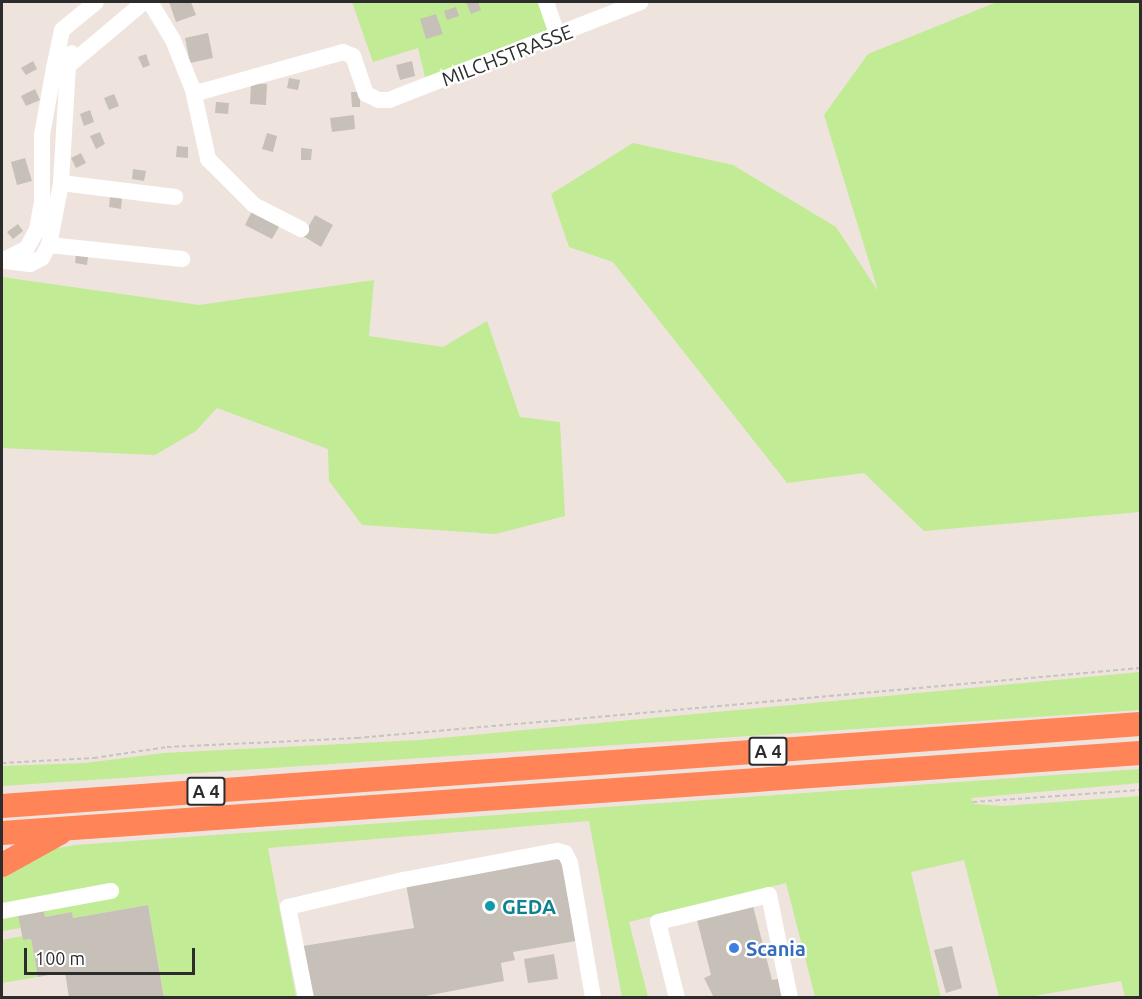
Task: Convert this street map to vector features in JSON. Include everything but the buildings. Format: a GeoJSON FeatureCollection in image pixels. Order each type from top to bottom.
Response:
{"type":"FeatureCollection","features":[{"type":"Feature","properties":{"kind":"highway","name":"A 4"},"geometry":{"type":"LineString","coordinates":[[7,803],[1140,724]]}},
{"type":"Feature","properties":{"kind":"highway","name":"A 4"},"geometry":{"type":"LineString","coordinates":[[2,833],[1140,753]]}},
{"type":"Feature","properties":{"kind":"highway"},"geometry":{"type":"LineString","coordinates":[[2,865],[70,828]]}},
{"type":"Feature","properties":{"kind":"street"},"geometry":{"type":"LineString","coordinates":[[3,261],[27,248],[38,230],[42,201],[42,135],[62,30],[96,2]]}},
{"type":"Feature","properties":{"kind":"street"},"geometry":{"type":"LineString","coordinates":[[54,68],[142,2]]}},
{"type":"Feature","properties":{"kind":"street"},"geometry":{"type":"LineString","coordinates":[[3,261],[30,264],[42,258],[49,245],[61,183],[68,66],[142,2]]}},
{"type":"Feature","properties":{"kind":"street"},"geometry":{"type":"LineString","coordinates":[[150,2],[173,40],[193,90],[208,159],[254,205],[301,229]]}},
{"type":"Feature","properties":{"kind":"street"},"geometry":{"type":"LineString","coordinates":[[546,2],[558,36]]}},
{"type":"Feature","properties":{"kind":"street","name":"MILCHSTRASSE"},"geometry":{"type":"LineString","coordinates":[[193,90],[200,92],[343,52],[353,56],[363,88],[371,98],[389,100],[641,2]]}},
{"type":"Feature","properties":{"kind":"street"},"geometry":{"type":"LineString","coordinates":[[61,183],[175,197]]}},
{"type":"Feature","properties":{"kind":"street"},"geometry":{"type":"LineString","coordinates":[[49,245],[182,258]]}},
{"type":"Feature","properties":{"kind":"street"},"geometry":{"type":"LineString","coordinates":[[306,998],[288,908],[557,851],[565,853],[570,862],[593,998]]}},
{"type":"Feature","properties":{"kind":"street"},"geometry":{"type":"LineString","coordinates":[[2,912],[111,891]]}},
{"type":"Feature","properties":{"kind":"street"},"geometry":{"type":"LineString","coordinates":[[677,998],[658,922],[769,895],[790,998]]}},
{"type":"Feature","properties":{"kind":"path"},"geometry":{"type":"LineString","coordinates":[[2,763],[94,758],[167,747],[357,738],[553,722],[1140,668]]}},
{"type":"Feature","properties":{"kind":"path"},"geometry":{"type":"LineString","coordinates":[[973,802],[1140,790]]}},
{"type":"Feature","properties":{"kind":"green space"},"geometry":{"type":"Polygon","coordinates":[[[352,2],[542,2],[552,31],[426,81],[418,48],[373,62],[352,2]]]}},
{"type":"Feature","properties":{"kind":"green space"},"geometry":{"type":"Polygon","coordinates":[[[997,2],[1140,2],[1140,512],[924,531],[864,473],[787,483],[613,262],[569,247],[551,194],[633,143],[733,165],[836,227],[878,291],[824,115],[868,54],[997,2]]]}},
{"type":"Feature","properties":{"kind":"green space"},"geometry":{"type":"Polygon","coordinates":[[[2,277],[199,305],[374,280],[369,336],[443,347],[487,321],[520,417],[560,422],[565,516],[495,534],[362,525],[329,481],[328,449],[217,408],[196,431],[155,455],[2,448],[2,277]]]}},
{"type":"Feature","properties":{"kind":"green space"},"geometry":{"type":"Polygon","coordinates":[[[1140,672],[1140,710],[2,786],[2,766],[85,763],[164,753],[419,740],[1140,672]]]}},
{"type":"Feature","properties":{"kind":"green space"},"geometry":{"type":"Polygon","coordinates":[[[1140,769],[1140,783],[971,798],[974,804],[1003,806],[1140,796],[1140,997],[1125,997],[1121,981],[1028,997],[999,997],[964,860],[911,872],[941,998],[815,997],[786,883],[629,922],[648,997],[622,997],[589,821],[268,848],[296,997],[164,997],[148,905],[73,918],[72,912],[45,917],[44,911],[21,928],[2,931],[2,915],[114,894],[112,883],[93,886],[93,891],[2,907],[2,871],[52,849],[75,845],[1140,769]]]}},
{"type":"Feature","properties":{"kind":"green space"},"geometry":{"type":"Polygon","coordinates":[[[22,936],[23,940],[31,939],[38,977],[2,983],[2,940],[22,936]]]}},
{"type":"Feature","properties":{"kind":"place","name":"GEDA"},"geometry":{"type":"Point","coordinates":[490,906]}},
{"type":"Feature","properties":{"kind":"place","name":"Scania"},"geometry":{"type":"Point","coordinates":[734,948]}}]}
